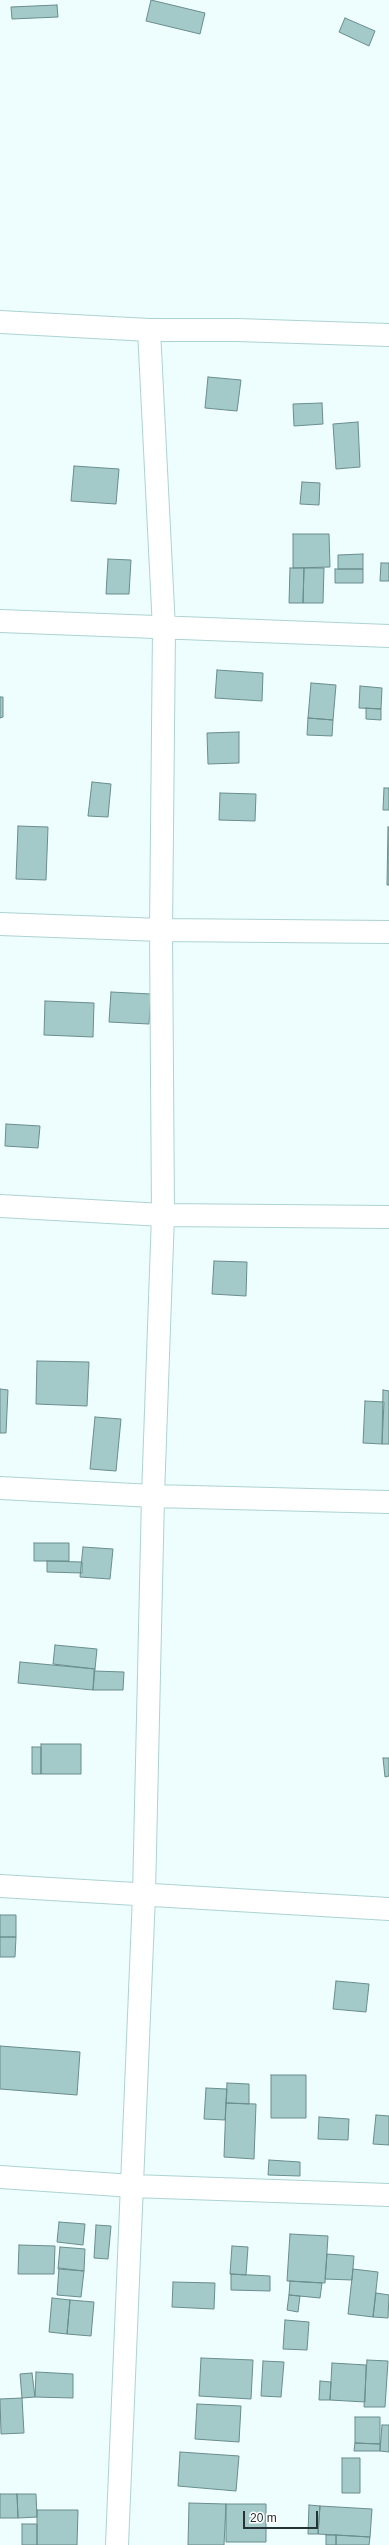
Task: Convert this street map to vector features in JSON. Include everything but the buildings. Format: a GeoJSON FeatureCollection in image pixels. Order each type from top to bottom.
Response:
{"type":"FeatureCollection","features":[{"type":"Feature","properties":{"kind":"street"},"geometry":{"type":"LineString","coordinates":[[0,322],[149,330],[237,330],[389,335]]}},
{"type":"Feature","properties":{"kind":"street"},"geometry":{"type":"LineString","coordinates":[[118,2545],[144,1895],[152,1496],[163,1215],[161,930],[164,629],[149,330]]}},
{"type":"Feature","properties":{"kind":"street"},"geometry":{"type":"LineString","coordinates":[[0,621],[164,629],[389,636]]}},
{"type":"Feature","properties":{"kind":"street"},"geometry":{"type":"LineString","coordinates":[[0,924],[161,930],[389,932]]}},
{"type":"Feature","properties":{"kind":"street"},"geometry":{"type":"LineString","coordinates":[[0,1206],[163,1215],[389,1217]]}},
{"type":"Feature","properties":{"kind":"street"},"geometry":{"type":"LineString","coordinates":[[0,1488],[152,1496],[389,1502]]}},
{"type":"Feature","properties":{"kind":"street"},"geometry":{"type":"LineString","coordinates":[[0,1886],[389,1909]]}},
{"type":"Feature","properties":{"kind":"street"},"geometry":{"type":"LineString","coordinates":[[0,2176],[133,2186],[389,2195]]}}]}
